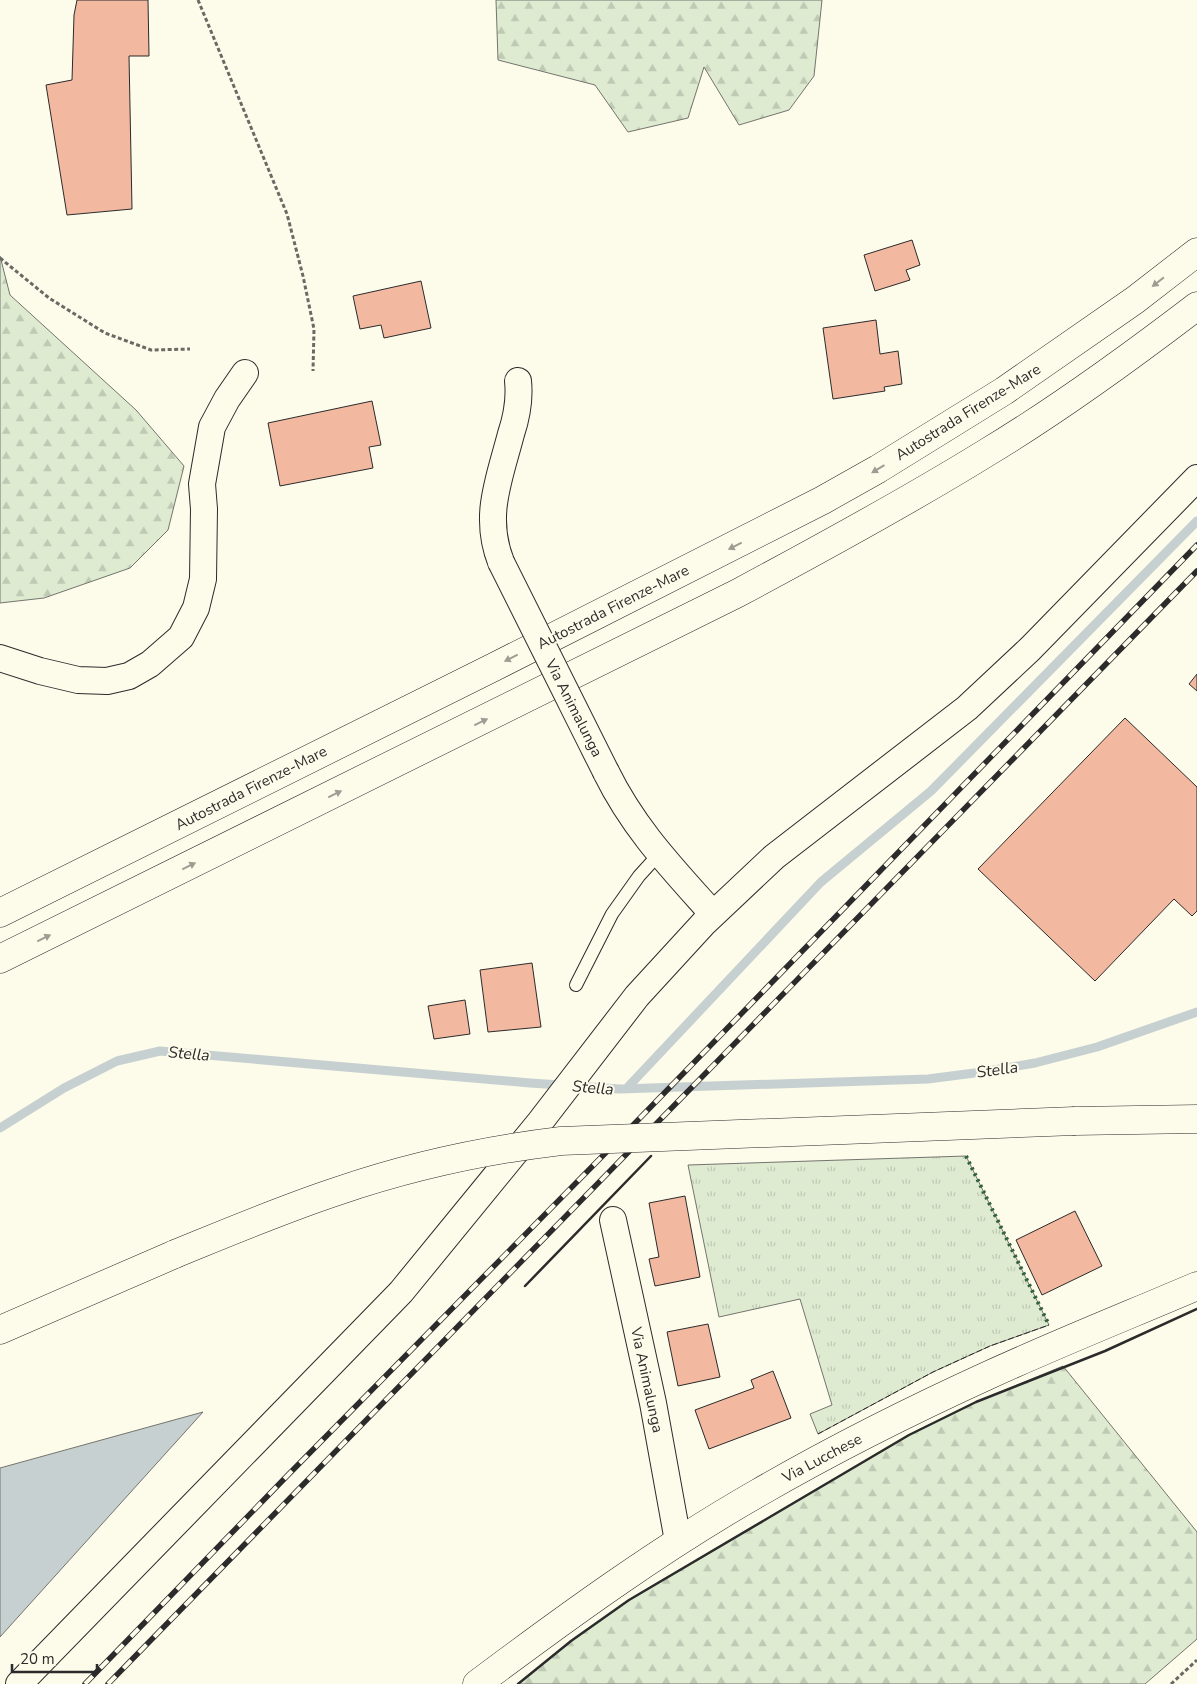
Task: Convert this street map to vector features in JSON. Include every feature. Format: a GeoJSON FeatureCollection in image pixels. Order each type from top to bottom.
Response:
{"type":"FeatureCollection","features":[{"type":"Feature","properties":{"kind":"main road","name":"Autostrada Firenze-Mare"},"geometry":{"type":"LineString","coordinates":[[0,913],[823,500],[878,469],[1004,391],[1135,300],[1197,252]]}},
{"type":"Feature","properties":{"kind":"main road"},"geometry":{"type":"LineString","coordinates":[[0,959],[738,593],[837,540],[987,453],[1069,400],[1197,306]]}},
{"type":"Feature","properties":{"kind":"main road"},"geometry":{"type":"LineString","coordinates":[[0,1330],[175,1254],[346,1188],[418,1167],[486,1151],[561,1141],[1075,1121],[1197,1119]]}},
{"type":"Feature","properties":{"kind":"main road","name":"Via Lucchese"},"geometry":{"type":"LineString","coordinates":[[478,1684],[551,1629],[678,1541],[758,1493],[891,1422],[993,1373],[1197,1286]]}},
{"type":"Feature","properties":{"kind":"street"},"geometry":{"type":"LineString","coordinates":[[0,658],[40,671],[78,680],[107,680],[130,676],[150,664],[181,637],[196,608],[203,578],[204,509],[202,484],[212,426],[245,373]]}},
{"type":"Feature","properties":{"kind":"street","name":"Via Animalunga"},"geometry":{"type":"LineString","coordinates":[[518,381],[518,408],[494,495],[491,515],[494,541],[501,562],[627,812],[659,854],[714,914]]}},
{"type":"Feature","properties":{"kind":"street"},"geometry":{"type":"LineString","coordinates":[[19,1684],[401,1292],[540,1122],[637,996],[714,914],[774,857],[967,708],[1030,649],[1197,478]]}},
{"type":"Feature","properties":{"kind":"street","name":"Via Animalunga"},"geometry":{"type":"LineString","coordinates":[[613,1220],[653,1403],[678,1541]]}},
{"type":"Feature","properties":{"kind":"lane"},"geometry":{"type":"LineString","coordinates":[[576,985],[612,914],[634,882],[659,854]]}},
{"type":"Feature","properties":{"kind":"path"},"geometry":{"type":"LineString","coordinates":[[198,0],[287,214],[314,329],[313,371]]}},
{"type":"Feature","properties":{"kind":"path"},"geometry":{"type":"LineString","coordinates":[[0,258],[49,298],[105,333],[151,350],[190,349]]}},
{"type":"Feature","properties":{"kind":"path"},"geometry":{"type":"LineString","coordinates":[[1172,1684],[1197,1660]]}},
{"type":"Feature","properties":{"kind":"green space"},"geometry":{"type":"Polygon","coordinates":[[[496,0],[822,0],[814,76],[789,110],[739,125],[704,67],[688,118],[628,132],[595,85],[498,60],[496,0]]]}},
{"type":"Feature","properties":{"kind":"green space"},"geometry":{"type":"Polygon","coordinates":[[[0,256],[10,295],[136,410],[184,466],[168,530],[130,568],[44,598],[0,603],[0,256]]]}},
{"type":"Feature","properties":{"kind":"green space"},"geometry":{"type":"Polygon","coordinates":[[[966,1156],[1049,1325],[990,1346],[933,1372],[818,1434],[810,1414],[832,1405],[800,1299],[719,1317],[688,1165],[966,1156]]]}},
{"type":"Feature","properties":{"kind":"green space"},"geometry":{"type":"Polygon","coordinates":[[[1063,1366],[1197,1532],[1197,1639],[1145,1684],[518,1684],[571,1641],[629,1600],[909,1435],[976,1402],[1063,1366]]]}},
{"type":"Feature","properties":{"kind":"shaded area"},"geometry":{"type":"Polygon","coordinates":[[[203,1412],[0,1637],[0,1468],[203,1412]]]}},
{"type":"Feature","properties":{"kind":"building"},"geometry":{"type":"Polygon","coordinates":[[[77,0],[148,0],[149,56],[129,56],[132,209],[67,215],[46,85],[72,80],[74,15],[77,0]]]}},
{"type":"Feature","properties":{"kind":"building"},"geometry":{"type":"Polygon","coordinates":[[[912,240],[920,265],[906,270],[910,280],[875,291],[864,255],[912,240]]]}},
{"type":"Feature","properties":{"kind":"building"},"geometry":{"type":"Polygon","coordinates":[[[421,281],[431,328],[384,338],[381,325],[360,329],[353,296],[421,281]]]}},
{"type":"Feature","properties":{"kind":"building"},"geometry":{"type":"Polygon","coordinates":[[[876,320],[880,354],[898,351],[902,384],[884,387],[885,391],[833,399],[823,328],[876,320]]]}},
{"type":"Feature","properties":{"kind":"building"},"geometry":{"type":"Polygon","coordinates":[[[372,401],[381,445],[369,447],[373,468],[280,486],[268,423],[372,401]]]}},
{"type":"Feature","properties":{"kind":"building"},"geometry":{"type":"Polygon","coordinates":[[[1197,674],[1197,691],[1189,684],[1197,674]]]}},
{"type":"Feature","properties":{"kind":"building"},"geometry":{"type":"Polygon","coordinates":[[[1125,718],[1197,787],[1197,911],[1192,916],[1174,899],[1095,981],[978,869],[1125,718]]]}},
{"type":"Feature","properties":{"kind":"building"},"geometry":{"type":"Polygon","coordinates":[[[532,963],[541,1027],[488,1032],[480,970],[532,963]]]}},
{"type":"Feature","properties":{"kind":"building"},"geometry":{"type":"Polygon","coordinates":[[[465,1000],[470,1034],[434,1039],[428,1006],[465,1000]]]}},
{"type":"Feature","properties":{"kind":"building"},"geometry":{"type":"Polygon","coordinates":[[[685,1196],[700,1277],[655,1286],[649,1259],[659,1257],[649,1203],[685,1196]]]}},
{"type":"Feature","properties":{"kind":"building"},"geometry":{"type":"Polygon","coordinates":[[[1075,1211],[1102,1266],[1042,1295],[1016,1240],[1075,1211]]]}},
{"type":"Feature","properties":{"kind":"building"},"geometry":{"type":"Polygon","coordinates":[[[708,1324],[720,1377],[678,1386],[667,1332],[708,1324]]]}},
{"type":"Feature","properties":{"kind":"building"},"geometry":{"type":"Polygon","coordinates":[[[773,1371],[791,1418],[709,1449],[695,1410],[754,1388],[751,1380],[773,1371]]]}},
{"type":"Feature","properties":{"kind":"waterway"},"geometry":{"type":"LineString","coordinates":[[626,1089],[821,882],[931,791],[1197,521]]}},
{"type":"Feature","properties":{"kind":"waterway","name":"Stella"},"geometry":{"type":"LineString","coordinates":[[0,1128],[64,1088],[117,1061],[160,1051],[620,1089],[928,1079],[1035,1063],[1097,1047],[1197,1012]]}},
{"type":"Feature","properties":{"kind":"railway"},"geometry":{"type":"LineString","coordinates":[[85,1684],[640,1118],[1197,545]]}},
{"type":"Feature","properties":{"kind":"railway"},"geometry":{"type":"LineString","coordinates":[[108,1684],[1197,571]]}},
{"type":"Feature","properties":{"kind":"hedge"},"geometry":{"type":"LineString","coordinates":[[966,1156],[1049,1325]]}},
{"type":"Feature","properties":{"kind":"fence"},"geometry":{"type":"LineString","coordinates":[[818,1434],[933,1372],[990,1346],[1049,1325]]}},
{"type":"Feature","properties":{"kind":"wall"},"geometry":{"type":"LineString","coordinates":[[525,1286],[651,1156]]}},
{"type":"Feature","properties":{"kind":"wall"},"geometry":{"type":"LineString","coordinates":[[518,1684],[571,1641],[629,1600],[909,1435],[976,1402],[1105,1351],[1197,1309]]}}]}
